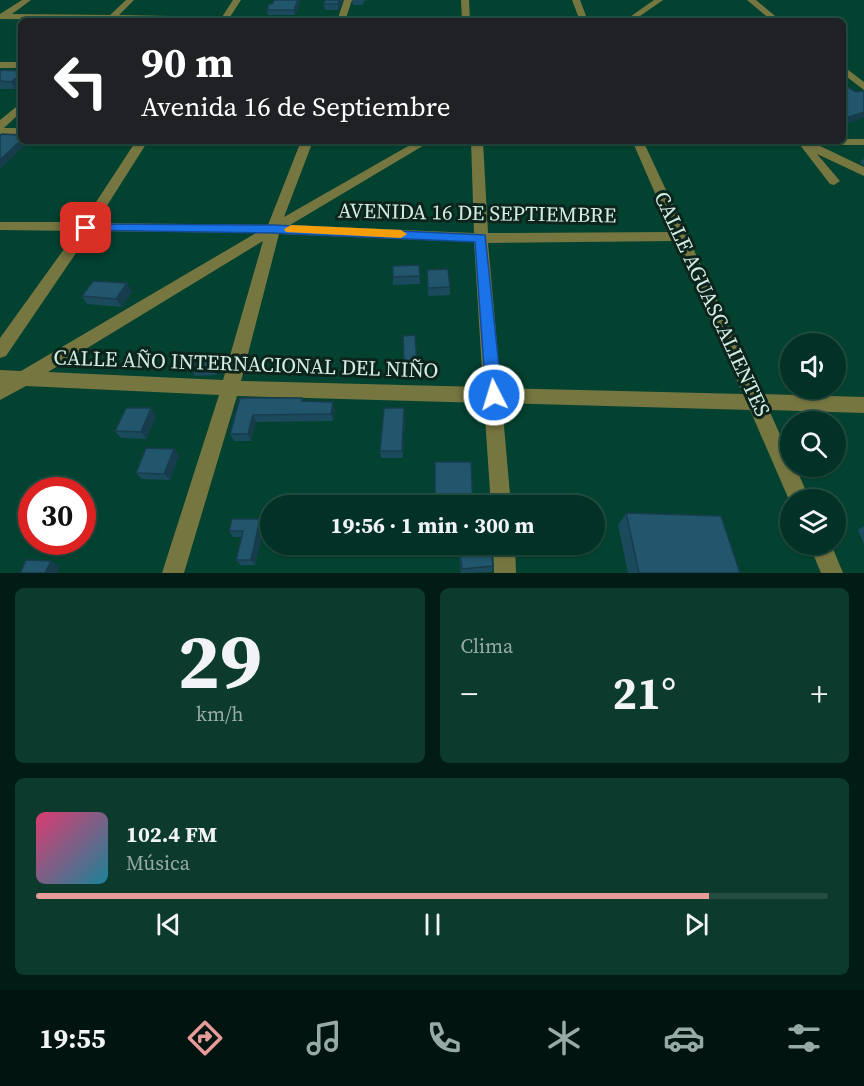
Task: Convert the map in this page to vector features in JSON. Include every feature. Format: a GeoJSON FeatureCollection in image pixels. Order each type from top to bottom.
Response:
{"type":"FeatureCollection","features":[{"type":"Feature","properties":{"kind":"street"},"geometry":{"type":"LineString","coordinates":[[1,17],[27,0]]}},
{"type":"Feature","properties":{"kind":"street"},"geometry":{"type":"LineString","coordinates":[[112,18],[130,0]]}},
{"type":"Feature","properties":{"kind":"street"},"geometry":{"type":"LineString","coordinates":[[225,18],[237,0]]}},
{"type":"Feature","properties":{"kind":"street"},"geometry":{"type":"LineString","coordinates":[[342,18],[348,0]]}},
{"type":"Feature","properties":{"kind":"street"},"geometry":{"type":"LineString","coordinates":[[465,0],[466,18]]}},
{"type":"Feature","properties":{"kind":"street"},"geometry":{"type":"LineString","coordinates":[[576,0],[583,18]]}},
{"type":"Feature","properties":{"kind":"street"},"geometry":{"type":"LineString","coordinates":[[632,18],[659,0]]}},
{"type":"Feature","properties":{"kind":"street"},"geometry":{"type":"LineString","coordinates":[[751,0],[773,18]]}},
{"type":"Feature","properties":{"kind":"street"},"geometry":{"type":"LineString","coordinates":[[1,17],[56,18]]}},
{"type":"Feature","properties":{"kind":"street"},"geometry":{"type":"LineString","coordinates":[[0,65],[18,65]]}},
{"type":"Feature","properties":{"kind":"street"},"geometry":{"type":"LineString","coordinates":[[846,71],[864,72]]}},
{"type":"Feature","properties":{"kind":"street"},"geometry":{"type":"LineString","coordinates":[[846,73],[864,87]]}},
{"type":"Feature","properties":{"kind":"street"},"geometry":{"type":"LineString","coordinates":[[0,126],[18,109]]}},
{"type":"Feature","properties":{"kind":"street"},"geometry":{"type":"LineString","coordinates":[[0,131],[18,131]]}},
{"type":"Feature","properties":{"kind":"street"},"geometry":{"type":"LineString","coordinates":[[846,142],[864,142]]}},
{"type":"Feature","properties":{"kind":"street"},"geometry":{"type":"LineString","coordinates":[[0,351],[86,228],[140,144]]}},
{"type":"Feature","properties":{"kind":"street"},"geometry":{"type":"LineString","coordinates":[[173,573],[230,388],[273,229],[306,144]]}},
{"type":"Feature","properties":{"kind":"street"},"geometry":{"type":"LineString","coordinates":[[0,392],[420,144]]}},
{"type":"Feature","properties":{"kind":"street"},"geometry":{"type":"LineString","coordinates":[[477,144],[481,238],[500,495]]}},
{"type":"Feature","properties":{"kind":"street","name":"CALLE AGUASCALIENTES"},"geometry":{"type":"LineString","coordinates":[[639,144],[758,402],[795,489]]}},
{"type":"Feature","properties":{"kind":"street"},"geometry":{"type":"LineString","coordinates":[[803,144],[834,181]]}},
{"type":"Feature","properties":{"kind":"street"},"geometry":{"type":"LineString","coordinates":[[807,144],[864,172]]}},
{"type":"Feature","properties":{"kind":"street","name":"AVENIDA 16 DE SEPTIEMBRE"},"geometry":{"type":"LineString","coordinates":[[0,226],[273,229],[481,238],[680,236]]}},
{"type":"Feature","properties":{"kind":"street","name":"CALLE AÑO INTERNACIONAL DEL NIÑO"},"geometry":{"type":"LineString","coordinates":[[0,377],[230,388],[864,405]]}},
{"type":"Feature","properties":{"kind":"street"},"geometry":{"type":"LineString","coordinates":[[505,555],[506,573]]}},
{"type":"Feature","properties":{"kind":"street"},"geometry":{"type":"LineString","coordinates":[[825,555],[832,573]]}},
{"type":"Feature","properties":{"kind":"building"},"geometry":{"type":"Polygon","coordinates":[[[274,0],[298,0],[294,10],[267,10],[269,4],[272,4],[274,0]]]}},
{"type":"Feature","properties":{"kind":"building"},"geometry":{"type":"Polygon","coordinates":[[[325,0],[339,0],[338,4],[324,4],[325,0]]]}},
{"type":"Feature","properties":{"kind":"building"},"geometry":{"type":"Polygon","coordinates":[[[0,71],[18,71],[18,76],[11,82],[0,81],[0,71]]]}},
{"type":"Feature","properties":{"kind":"building"},"geometry":{"type":"Polygon","coordinates":[[[846,86],[856,92],[864,91],[864,112],[846,118],[846,86]]]}},
{"type":"Feature","properties":{"kind":"building"},"geometry":{"type":"Polygon","coordinates":[[[2,134],[18,135],[18,143],[0,160],[0,136],[2,134]]]}},
{"type":"Feature","properties":{"kind":"building"},"geometry":{"type":"Polygon","coordinates":[[[419,265],[420,276],[393,277],[393,266],[419,265]]]}},
{"type":"Feature","properties":{"kind":"building"},"geometry":{"type":"Polygon","coordinates":[[[448,269],[450,287],[428,288],[427,270],[448,269]]]}},
{"type":"Feature","properties":{"kind":"building"},"geometry":{"type":"Polygon","coordinates":[[[93,281],[127,283],[116,299],[82,296],[93,281]]]}},
{"type":"Feature","properties":{"kind":"building"},"geometry":{"type":"Polygon","coordinates":[[[415,335],[417,363],[404,364],[403,336],[415,335]]]}},
{"type":"Feature","properties":{"kind":"building"},"geometry":{"type":"Polygon","coordinates":[[[218,358],[214,371],[193,372],[197,359],[218,358]]]}},
{"type":"Feature","properties":{"kind":"building"},"geometry":{"type":"Polygon","coordinates":[[[240,398],[302,398],[302,401],[333,402],[331,414],[253,415],[248,434],[230,434],[240,398]]]}},
{"type":"Feature","properties":{"kind":"building"},"geometry":{"type":"Polygon","coordinates":[[[126,408],[151,408],[141,432],[115,431],[126,408]]]}},
{"type":"Feature","properties":{"kind":"building"},"geometry":{"type":"Polygon","coordinates":[[[384,408],[404,408],[402,451],[380,451],[384,408]]]}},
{"type":"Feature","properties":{"kind":"building"},"geometry":{"type":"Polygon","coordinates":[[[146,448],[174,449],[164,474],[136,473],[146,448]]]}},
{"type":"Feature","properties":{"kind":"building"},"geometry":{"type":"Polygon","coordinates":[[[435,462],[471,462],[472,495],[435,495],[435,462]]]}},
{"type":"Feature","properties":{"kind":"building"},"geometry":{"type":"Polygon","coordinates":[[[626,513],[721,516],[740,573],[639,573],[626,513]]]}},
{"type":"Feature","properties":{"kind":"building"},"geometry":{"type":"Polygon","coordinates":[[[232,519],[260,519],[251,560],[236,560],[243,531],[229,531],[232,519]]]}},
{"type":"Feature","properties":{"kind":"building"},"geometry":{"type":"Polygon","coordinates":[[[460,555],[492,555],[493,566],[462,569],[460,555]]]}},
{"type":"Feature","properties":{"kind":"building"},"geometry":{"type":"Polygon","coordinates":[[[26,560],[51,561],[45,573],[20,573],[26,560]]]}},
{"type":"Feature","properties":{"kind":"slow traffic"},"geometry":{"type":"LineString","coordinates":[[291,229],[401,234]]}},
{"type":"Feature","properties":{"kind":"route"},"geometry":{"type":"LineString","coordinates":[[86,228],[273,229],[481,238],[494,395]]}}]}
